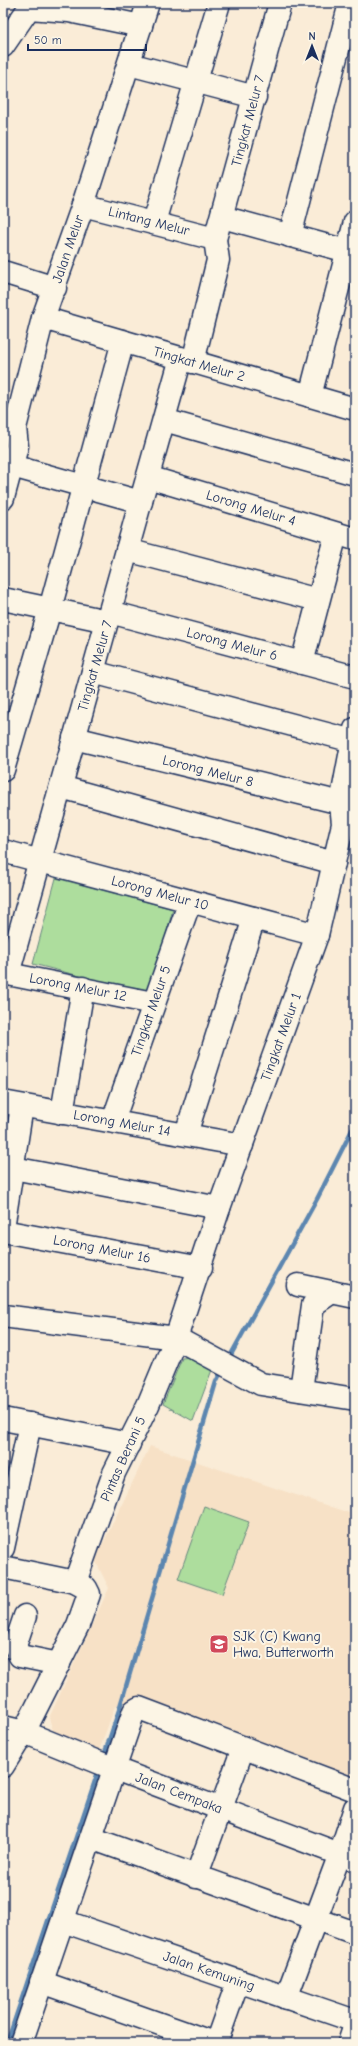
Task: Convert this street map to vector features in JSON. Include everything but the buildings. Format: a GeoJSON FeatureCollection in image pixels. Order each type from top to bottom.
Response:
{"type":"FeatureCollection","features":[{"type":"Feature","properties":{"kind":"street","name":"Jalan Melur"},"geometry":{"type":"LineString","coordinates":[[3,498],[17,446],[9,426],[43,318],[55,288],[83,205],[148,3]]}},
{"type":"Feature","properties":{"kind":"street"},"geometry":{"type":"LineString","coordinates":[[154,222],[219,3]]}},
{"type":"Feature","properties":{"kind":"street","name":"Tingkat Melur 7"},"geometry":{"type":"LineString","coordinates":[[6,973],[40,861],[164,420],[187,360],[218,260],[215,239],[280,3]]}},
{"type":"Feature","properties":{"kind":"street"},"geometry":{"type":"LineString","coordinates":[[290,236],[350,3]]}},
{"type":"Feature","properties":{"kind":"street"},"geometry":{"type":"LineString","coordinates":[[3,46],[29,8],[69,11],[90,9],[141,26]]}},
{"type":"Feature","properties":{"kind":"street"},"geometry":{"type":"LineString","coordinates":[[129,64],[255,97]]}},
{"type":"Feature","properties":{"kind":"street","name":"Lintang Melur"},"geometry":{"type":"LineString","coordinates":[[83,205],[154,222],[215,239]]}},
{"type":"Feature","properties":{"kind":"street"},"geometry":{"type":"LineString","coordinates":[[222,217],[347,252]]}},
{"type":"Feature","properties":{"kind":"street"},"geometry":{"type":"LineString","coordinates":[[310,396],[355,222]]}},
{"type":"Feature","properties":{"kind":"street"},"geometry":{"type":"LineString","coordinates":[[3,272],[55,288]]}},
{"type":"Feature","properties":{"kind":"street","name":"Tingkat Melur 2"},"geometry":{"type":"LineString","coordinates":[[43,318],[355,409]]}},
{"type":"Feature","properties":{"kind":"street"},"geometry":{"type":"LineString","coordinates":[[3,770],[50,609],[123,342]]}},
{"type":"Feature","properties":{"kind":"street"},"geometry":{"type":"LineString","coordinates":[[164,420],[355,474]]}},
{"type":"Feature","properties":{"kind":"street"},"geometry":{"type":"LineString","coordinates":[[12,466],[141,502]]}},
{"type":"Feature","properties":{"kind":"street","name":"Lorong Melur 4"},"geometry":{"type":"LineString","coordinates":[[148,477],[346,536]]}},
{"type":"Feature","properties":{"kind":"street"},"geometry":{"type":"LineString","coordinates":[[302,663],[318,600],[346,536]]}},
{"type":"Feature","properties":{"kind":"street"},"geometry":{"type":"LineString","coordinates":[[127,550],[318,600]]}},
{"type":"Feature","properties":{"kind":"street","name":"Lorong Melur 6"},"geometry":{"type":"LineString","coordinates":[[3,599],[50,609],[109,616],[355,677]]}},
{"type":"Feature","properties":{"kind":"street"},"geometry":{"type":"LineString","coordinates":[[93,672],[354,735]]}},
{"type":"Feature","properties":{"kind":"street","name":"Tingkat Melur 1"},"geometry":{"type":"LineString","coordinates":[[176,1338],[201,1268],[219,1208],[317,935],[346,818],[354,735]]}},
{"type":"Feature","properties":{"kind":"street","name":"Lorong Melur 8"},"geometry":{"type":"LineString","coordinates":[[74,738],[346,818]]}},
{"type":"Feature","properties":{"kind":"street"},"geometry":{"type":"LineString","coordinates":[[61,787],[334,863]]}},
{"type":"Feature","properties":{"kind":"street","name":"Lorong Melur 10"},"geometry":{"type":"LineString","coordinates":[[3,851],[317,935]]}},
{"type":"Feature","properties":{"kind":"street","name":"Tingkat Melur 5"},"geometry":{"type":"LineString","coordinates":[[113,1121],[153,1002],[190,901]]}},
{"type":"Feature","properties":{"kind":"street"},"geometry":{"type":"LineString","coordinates":[[186,1134],[254,918]]}},
{"type":"Feature","properties":{"kind":"street","name":"Lorong Melur 12"},"geometry":{"type":"LineString","coordinates":[[6,973],[153,1002]]}},
{"type":"Feature","properties":{"kind":"street"},"geometry":{"type":"LineString","coordinates":[[62,1113],[83,988]]}},
{"type":"Feature","properties":{"kind":"street"},"geometry":{"type":"LineString","coordinates":[[3,1229],[13,1104]]}},
{"type":"Feature","properties":{"kind":"street","name":"Lorong Melur 14"},"geometry":{"type":"LineString","coordinates":[[13,1104],[242,1145]]}},
{"type":"Feature","properties":{"kind":"street"},"geometry":{"type":"LineString","coordinates":[[8,1167],[219,1208]]}},
{"type":"Feature","properties":{"kind":"street","name":"Lorong Melur 16"},"geometry":{"type":"LineString","coordinates":[[3,1229],[201,1268]]}},
{"type":"Feature","properties":{"kind":"street"},"geometry":{"type":"LineString","coordinates":[[298,1285],[355,1297]]}},
{"type":"Feature","properties":{"kind":"street"},"geometry":{"type":"LineString","coordinates":[[301,1390],[313,1305],[332,1292]]}},
{"type":"Feature","properties":{"kind":"street"},"geometry":{"type":"LineString","coordinates":[[3,1316],[176,1338],[261,1384],[355,1398]]}},
{"type":"Feature","properties":{"kind":"street","name":"Pintas Berani 5"},"geometry":{"type":"LineString","coordinates":[[3,1766],[13,1730],[59,1664],[78,1626],[89,1594],[80,1585],[114,1473],[148,1405],[176,1338]]}},
{"type":"Feature","properties":{"kind":"street"},"geometry":{"type":"LineString","coordinates":[[3,1419],[129,1444]]}},
{"type":"Feature","properties":{"kind":"street"},"geometry":{"type":"LineString","coordinates":[[3,1548],[30,1424]]}},
{"type":"Feature","properties":{"kind":"street"},"geometry":{"type":"LineString","coordinates":[[3,1567],[80,1585]]}},
{"type":"Feature","properties":{"kind":"street"},"geometry":{"type":"LineString","coordinates":[[25,1616],[15,1646],[20,1656],[59,1664]]}},
{"type":"Feature","properties":{"kind":"street"},"geometry":{"type":"LineString","coordinates":[[21,2043],[91,1838],[106,1766],[134,1711],[139,1708],[355,1790]]}},
{"type":"Feature","properties":{"kind":"street","name":"Jalan Cempaka"},"geometry":{"type":"LineString","coordinates":[[13,1730],[348,1857]]}},
{"type":"Feature","properties":{"kind":"street"},"geometry":{"type":"LineString","coordinates":[[196,1877],[243,1748]]}},
{"type":"Feature","properties":{"kind":"street"},"geometry":{"type":"LineString","coordinates":[[286,1998],[316,1920],[348,1857],[355,1808]]}},
{"type":"Feature","properties":{"kind":"street"},"geometry":{"type":"LineString","coordinates":[[91,1838],[355,1933]]}},
{"type":"Feature","properties":{"kind":"street","name":"Jalan Kemuning"},"geometry":{"type":"LineString","coordinates":[[63,1921],[355,2021]]}},
{"type":"Feature","properties":{"kind":"street"},"geometry":{"type":"LineString","coordinates":[[41,1982],[215,2043],[238,1981]]}},
{"type":"Feature","properties":{"kind":"street"},"geometry":{"type":"LineString","coordinates":[[349,2043],[355,2025]]}},
{"type":"Feature","properties":{"kind":"shaded area","name":"SJK (C) Kwang Hwa, Butterworth"},"geometry":{"type":"Polygon","coordinates":[[[150,1446],[355,1515],[355,1783],[115,1706],[99,1751],[54,1733],[49,1718],[109,1588],[95,1560],[150,1446]]]}},
{"type":"Feature","properties":{"kind":"green space"},"geometry":{"type":"Polygon","coordinates":[[[56,878],[173,909],[150,994],[33,964],[56,878]]]}},
{"type":"Feature","properties":{"kind":"green space"},"geometry":{"type":"Polygon","coordinates":[[[192,1357],[213,1367],[193,1421],[163,1404],[182,1358],[192,1357]]]}},
{"type":"Feature","properties":{"kind":"green space"},"geometry":{"type":"Polygon","coordinates":[[[204,1506],[249,1522],[222,1594],[178,1579],[204,1506]]]}},
{"type":"Feature","properties":{"kind":"waterway"},"geometry":{"type":"LineString","coordinates":[[228,1360],[317,1199],[355,1124]]}},
{"type":"Feature","properties":{"kind":"waterway"},"geometry":{"type":"LineString","coordinates":[[103,1759],[119,1710],[216,1382],[222,1370]]}},
{"type":"Feature","properties":{"kind":"waterway"},"geometry":{"type":"LineString","coordinates":[[7,2043],[99,1769]]}},
{"type":"Feature","properties":{"kind":"place","name":"SJK (C) Kwang Hwa, Butterworth"},"geometry":{"type":"Point","coordinates":[219,1644]}}]}
